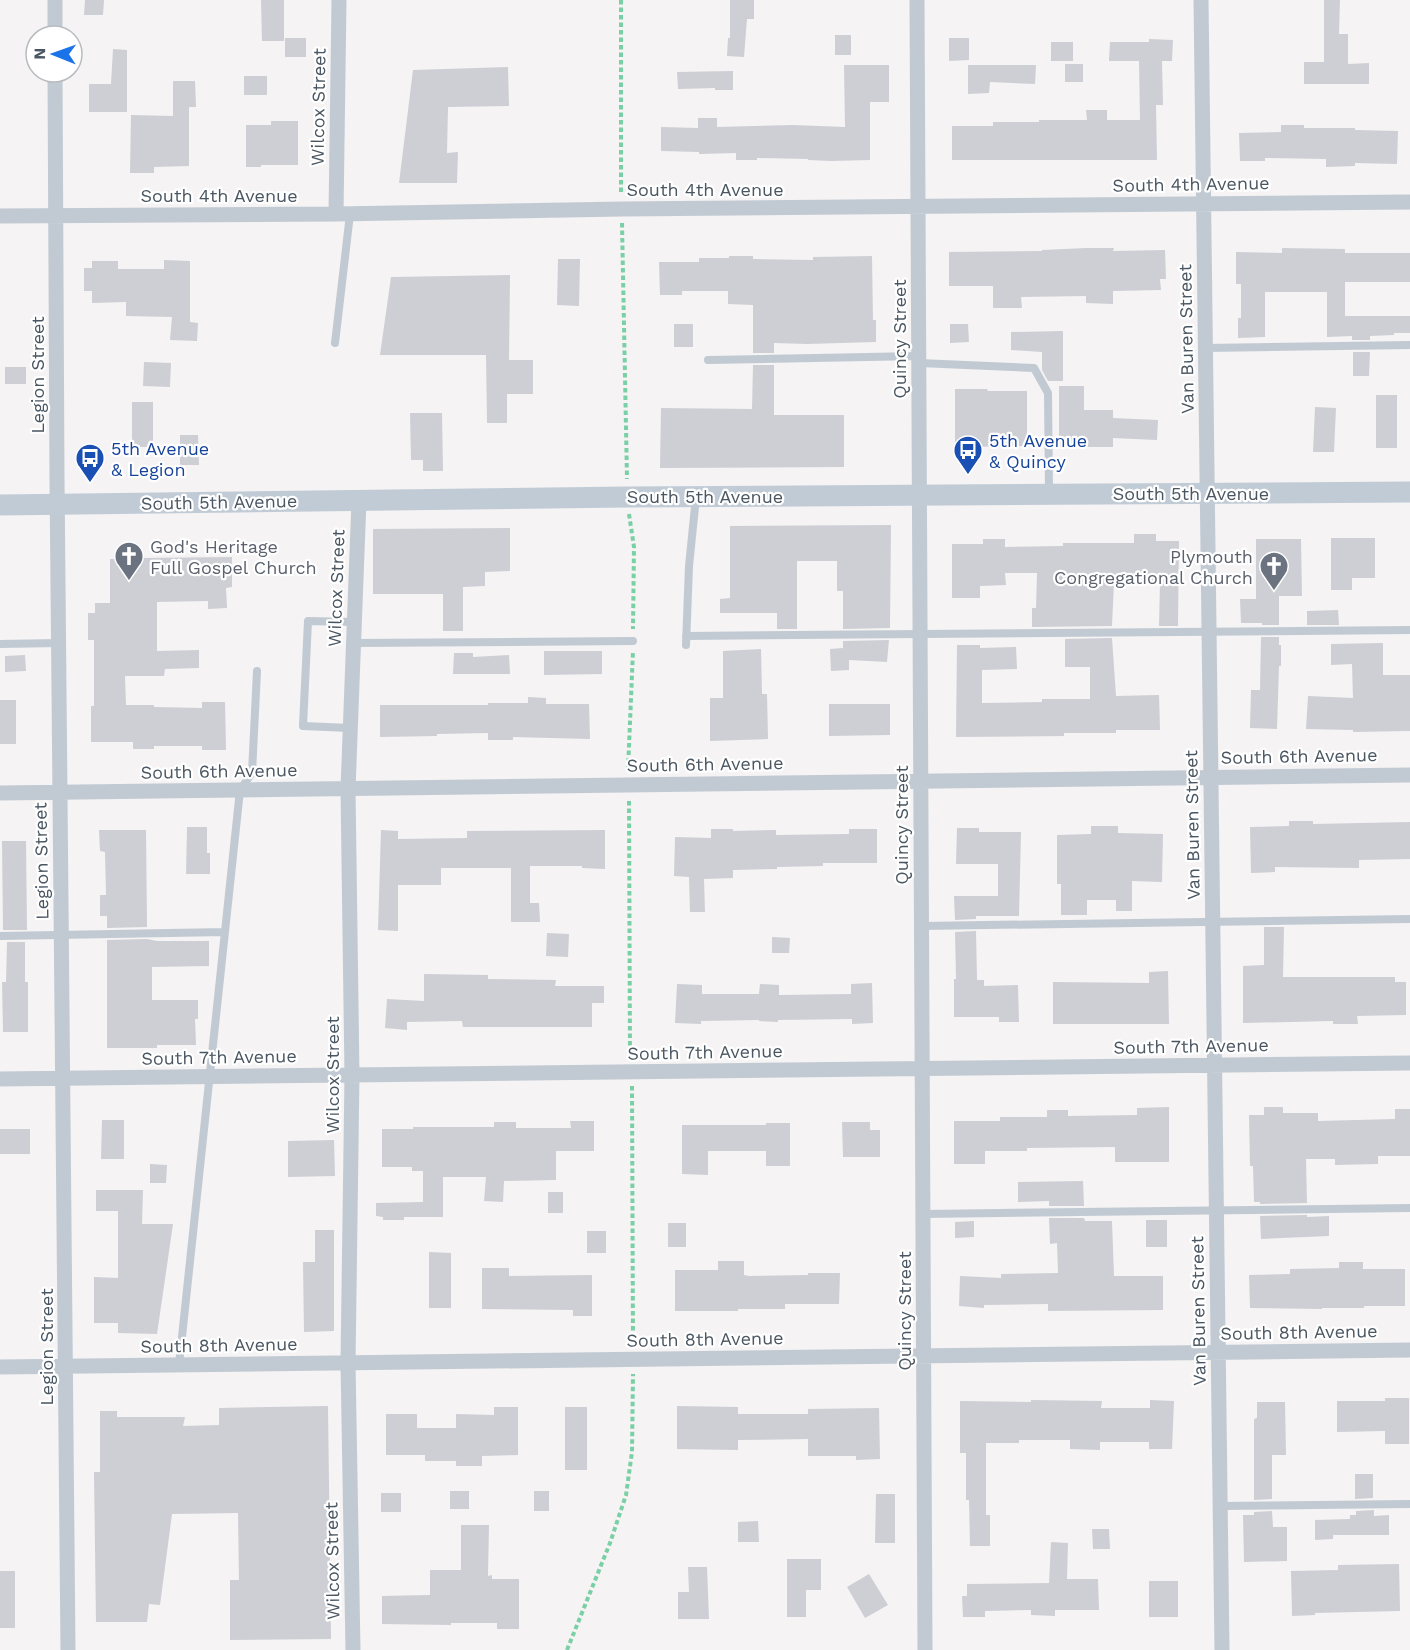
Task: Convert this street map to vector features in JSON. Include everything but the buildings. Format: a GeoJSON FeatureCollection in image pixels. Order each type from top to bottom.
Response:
{"type":"FeatureCollection","features":[{"type":"Feature","properties":{"kind":"street"},"geometry":{"type":"LineString","coordinates":[[55,0],[55,24]]}},
{"type":"Feature","properties":{"kind":"street","name":"Wilcox Street"},"geometry":{"type":"LineString","coordinates":[[339,0],[343,214]]}},
{"type":"Feature","properties":{"kind":"street","name":"Quincy Street"},"geometry":{"type":"LineString","coordinates":[[917,0],[925,1650]]}},
{"type":"Feature","properties":{"kind":"street","name":"Van Buren Street"},"geometry":{"type":"LineString","coordinates":[[1201,0],[1222,1650]]}},
{"type":"Feature","properties":{"kind":"street","name":"Legion Street"},"geometry":{"type":"LineString","coordinates":[[55,84],[68,1650]]}},
{"type":"Feature","properties":{"kind":"street","name":"South 4th Avenue"},"geometry":{"type":"LineString","coordinates":[[0,216],[1410,202]]}},
{"type":"Feature","properties":{"kind":"street","name":"South 5th Avenue"},"geometry":{"type":"LineString","coordinates":[[0,504],[696,496],[1410,492]]}},
{"type":"Feature","properties":{"kind":"street","name":"Wilcox Street"},"geometry":{"type":"LineString","coordinates":[[353,1650],[348,1363],[352,1075],[348,789],[359,500]]}},
{"type":"Feature","properties":{"kind":"street","name":"South 6th Avenue"},"geometry":{"type":"LineString","coordinates":[[0,793],[1410,775]]}},
{"type":"Feature","properties":{"kind":"street","name":"South 7th Avenue"},"geometry":{"type":"LineString","coordinates":[[0,1079],[1410,1063]]}},
{"type":"Feature","properties":{"kind":"street","name":"South 8th Avenue"},"geometry":{"type":"LineString","coordinates":[[0,1367],[1410,1350]]}},
{"type":"Feature","properties":{"kind":"lane"},"geometry":{"type":"LineString","coordinates":[[335,343],[343,214]]}},
{"type":"Feature","properties":{"kind":"lane"},"geometry":{"type":"LineString","coordinates":[[1205,348],[1410,345]]}},
{"type":"Feature","properties":{"kind":"lane"},"geometry":{"type":"LineString","coordinates":[[708,360],[919,360],[1034,368],[1048,393],[1049,494]]}},
{"type":"Feature","properties":{"kind":"lane"},"geometry":{"type":"LineString","coordinates":[[686,645],[689,566],[696,496]]}},
{"type":"Feature","properties":{"kind":"lane"},"geometry":{"type":"LineString","coordinates":[[350,728],[303,726],[308,621],[354,622]]}},
{"type":"Feature","properties":{"kind":"lane"},"geometry":{"type":"LineString","coordinates":[[686,636],[1410,630]]}},
{"type":"Feature","properties":{"kind":"lane"},"geometry":{"type":"LineString","coordinates":[[353,644],[633,641]]}},
{"type":"Feature","properties":{"kind":"lane"},"geometry":{"type":"LineString","coordinates":[[0,644],[59,643]]}},
{"type":"Feature","properties":{"kind":"lane"},"geometry":{"type":"LineString","coordinates":[[179,1365],[240,790],[252,773],[257,671]]}},
{"type":"Feature","properties":{"kind":"lane"},"geometry":{"type":"LineString","coordinates":[[921,926],[1410,919]]}},
{"type":"Feature","properties":{"kind":"lane"},"geometry":{"type":"LineString","coordinates":[[0,936],[225,932]]}},
{"type":"Feature","properties":{"kind":"lane"},"geometry":{"type":"LineString","coordinates":[[923,1214],[1410,1208]]}},
{"type":"Feature","properties":{"kind":"lane"},"geometry":{"type":"LineString","coordinates":[[1220,1506],[1410,1504]]}},
{"type":"Feature","properties":{"kind":"path"},"geometry":{"type":"LineString","coordinates":[[621,0],[621,195]]}},
{"type":"Feature","properties":{"kind":"path"},"geometry":{"type":"LineString","coordinates":[[623,231],[626,473]]}},
{"type":"Feature","properties":{"kind":"path"},"geometry":{"type":"LineString","coordinates":[[629,801],[630,1057]]}},
{"type":"Feature","properties":{"kind":"path"},"geometry":{"type":"LineString","coordinates":[[632,1089],[633,1342]]}},
{"type":"Feature","properties":{"kind":"path"},"geometry":{"type":"LineString","coordinates":[[567,1650],[610,1543],[626,1495],[632,1452],[633,1377]]}},
{"type":"Feature","properties":{"kind":"place","name":"5th Avenue & Quincy"},"geometry":{"type":"Point","coordinates":[968,476]}},
{"type":"Feature","properties":{"kind":"place","name":"5th Avenue & Legion"},"geometry":{"type":"Point","coordinates":[90,484]}},
{"type":"Feature","properties":{"kind":"place","name":"God's Heritage Full Gospel Church"},"geometry":{"type":"Point","coordinates":[129,582]}},
{"type":"Feature","properties":{"kind":"place","name":"Plymouth Congregational Church"},"geometry":{"type":"Point","coordinates":[1274,592]}}]}
